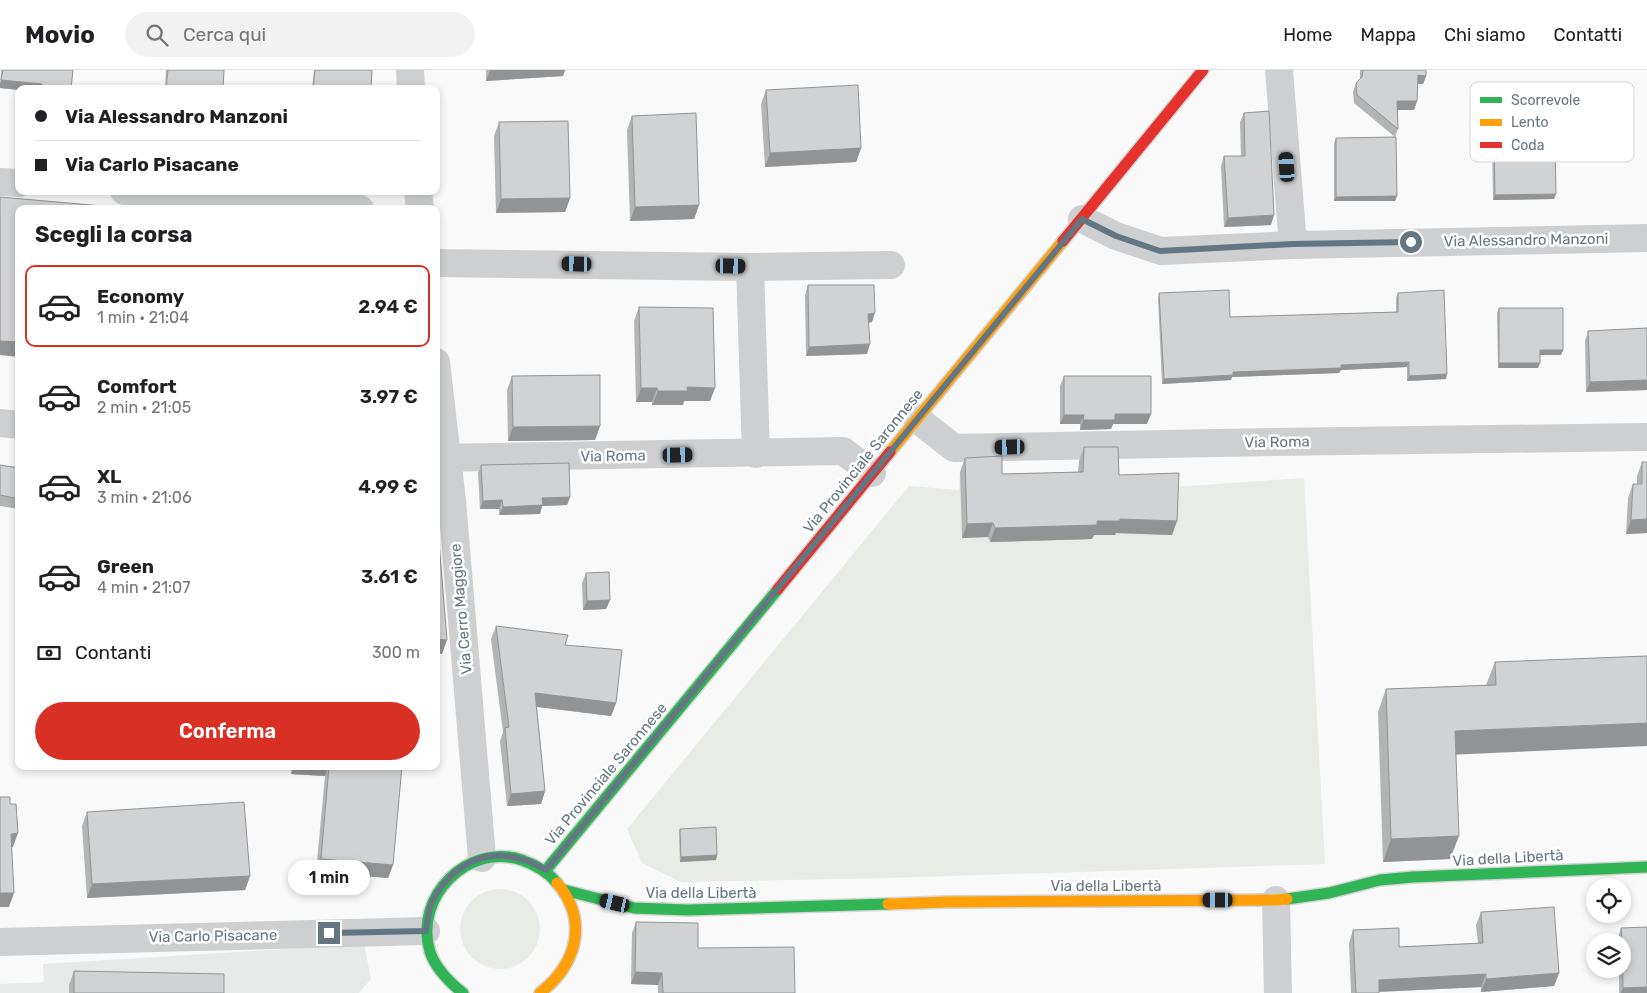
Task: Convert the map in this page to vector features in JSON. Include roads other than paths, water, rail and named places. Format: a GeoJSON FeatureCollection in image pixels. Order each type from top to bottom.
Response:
{"type":"FeatureCollection","features":[{"type":"Feature","properties":{"kind":"main road","name":"Via Provinciale Saronnese"},"geometry":{"type":"LineString","coordinates":[[546,870],[1203,70]]}},
{"type":"Feature","properties":{"kind":"main road"},"geometry":{"type":"LineString","coordinates":[[463,993],[446,988],[433,960],[428,946],[426,931],[430,906],[442,885],[460,868],[482,858],[499,855],[515,856],[532,862],[546,870],[564,890],[571,905],[575,922],[575,939],[571,956],[563,970],[540,993]]}},
{"type":"Feature","properties":{"kind":"main road","name":"Via della Libertà"},"geometry":{"type":"LineString","coordinates":[[564,890],[634,908],[688,910],[948,902],[1276,900],[1329,894],[1380,880],[1647,866]]}},
{"type":"Feature","properties":{"kind":"street"},"geometry":{"type":"LineString","coordinates":[[410,70],[411,85]]}},
{"type":"Feature","properties":{"kind":"street"},"geometry":{"type":"LineString","coordinates":[[1279,70],[1293,244]]}},
{"type":"Feature","properties":{"kind":"street"},"geometry":{"type":"LineString","coordinates":[[0,182],[15,184]]}},
{"type":"Feature","properties":{"kind":"street"},"geometry":{"type":"LineString","coordinates":[[176,195],[308,205]]}},
{"type":"Feature","properties":{"kind":"street","name":"Via Alessandro Manzoni"},"geometry":{"type":"LineString","coordinates":[[1082,219],[1116,236],[1160,251],[1293,244],[1647,238]]}},
{"type":"Feature","properties":{"kind":"street"},"geometry":{"type":"LineString","coordinates":[[440,263],[750,267],[891,265]]}},
{"type":"Feature","properties":{"kind":"street"},"geometry":{"type":"LineString","coordinates":[[750,267],[756,454]]}},
{"type":"Feature","properties":{"kind":"street","name":"Via Roma"},"geometry":{"type":"LineString","coordinates":[[917,418],[954,448],[1647,438]]}},
{"type":"Feature","properties":{"kind":"street"},"geometry":{"type":"LineString","coordinates":[[0,423],[15,425]]}},
{"type":"Feature","properties":{"kind":"street","name":"Via Cerro Maggiore"},"geometry":{"type":"LineString","coordinates":[[440,439],[441,458],[452,501],[482,858]]}},
{"type":"Feature","properties":{"kind":"street","name":"Via Roma"},"geometry":{"type":"LineString","coordinates":[[441,458],[843,451],[872,473]]}},
{"type":"Feature","properties":{"kind":"street"},"geometry":{"type":"LineString","coordinates":[[1276,900],[1278,993]]}},
{"type":"Feature","properties":{"kind":"street","name":"Via Carlo Pisacane"},"geometry":{"type":"LineString","coordinates":[[0,942],[426,931]]}}]}
